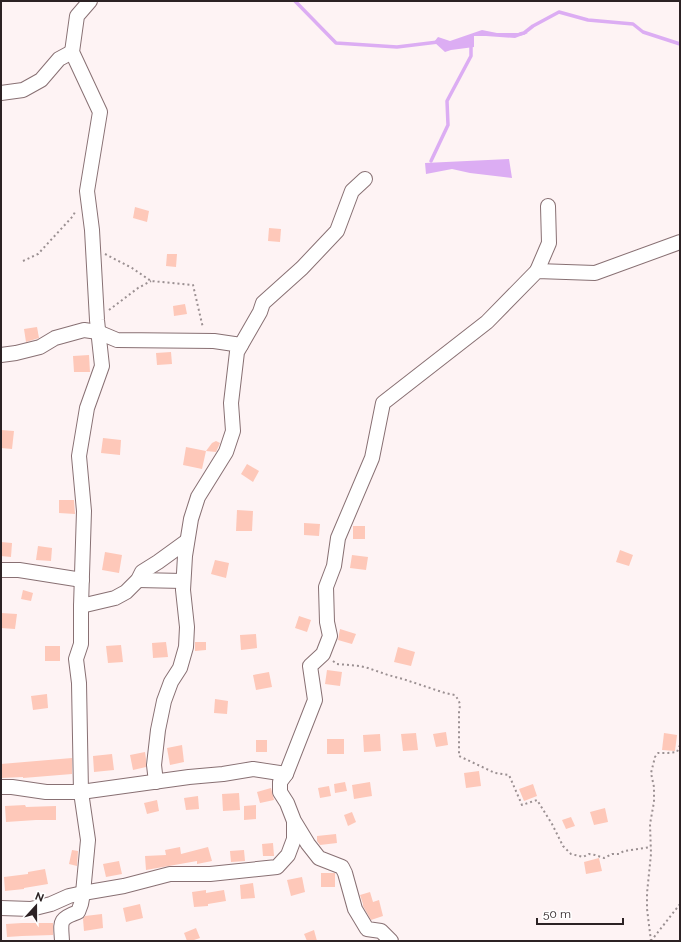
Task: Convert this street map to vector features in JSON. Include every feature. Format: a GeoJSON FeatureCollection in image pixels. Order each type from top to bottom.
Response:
{"type":"FeatureCollection","features":[{"type":"Feature","properties":{"kind":"street"},"geometry":{"type":"LineString","coordinates":[[62,941],[61,924],[66,916],[78,912],[84,893],[88,840],[81,792],[79,683],[76,659],[81,644],[84,512],[79,456],[87,408],[102,366],[92,230],[87,191],[100,112],[72,52],[77,16],[90,1]]}},
{"type":"Feature","properties":{"kind":"street"},"geometry":{"type":"LineString","coordinates":[[1,93],[24,90],[41,80],[59,59],[72,52]]}},
{"type":"Feature","properties":{"kind":"street"},"geometry":{"type":"LineString","coordinates":[[156,782],[154,765],[159,723],[164,701],[171,682],[180,668],[186,647],[187,627],[183,581],[185,556],[191,519],[198,497],[226,452],[233,431],[231,403],[237,352],[260,312],[263,303],[302,268],[337,231],[352,191],[365,179]]}},
{"type":"Feature","properties":{"kind":"street"},"geometry":{"type":"LineString","coordinates":[[391,941],[381,931],[367,929],[355,909],[342,867],[319,858],[308,844],[294,821],[287,803],[280,792],[280,782],[286,774],[315,700],[310,666],[323,654],[330,636],[327,622],[326,587],[334,566],[338,538],[372,458],[383,403],[487,322],[536,271],[549,243],[548,206]]}},
{"type":"Feature","properties":{"kind":"street"},"geometry":{"type":"LineString","coordinates":[[536,271],[595,273],[680,242]]}},
{"type":"Feature","properties":{"kind":"street"},"geometry":{"type":"LineString","coordinates":[[98,326],[117,340],[206,341],[241,346]]}},
{"type":"Feature","properties":{"kind":"street"},"geometry":{"type":"LineString","coordinates":[[1,355],[40,347],[55,338],[98,326]]}},
{"type":"Feature","properties":{"kind":"street"},"geometry":{"type":"LineString","coordinates":[[81,606],[115,598],[126,592],[138,580],[142,572],[187,541]]}},
{"type":"Feature","properties":{"kind":"street"},"geometry":{"type":"LineString","coordinates":[[1,570],[19,570],[82,580]]}},
{"type":"Feature","properties":{"kind":"street"},"geometry":{"type":"LineString","coordinates":[[138,580],[183,581]]}},
{"type":"Feature","properties":{"kind":"street"},"geometry":{"type":"LineString","coordinates":[[1,787],[12,787],[46,792],[81,792],[253,769],[286,774]]}},
{"type":"Feature","properties":{"kind":"street"},"geometry":{"type":"LineString","coordinates":[[1,908],[31,909],[51,904],[69,896],[124,886],[170,874],[210,874],[277,867],[288,855],[294,839],[294,821]]}},
{"type":"Feature","properties":{"kind":"path"},"geometry":{"type":"LineString","coordinates":[[23,261],[38,254],[76,210]]}},
{"type":"Feature","properties":{"kind":"path"},"geometry":{"type":"LineString","coordinates":[[93,248],[132,268],[151,281],[193,285],[206,341]]}},
{"type":"Feature","properties":{"kind":"path"},"geometry":{"type":"LineString","coordinates":[[98,326],[138,288],[151,281]]}},
{"type":"Feature","properties":{"kind":"path"},"geometry":{"type":"LineString","coordinates":[[323,654],[337,664],[368,668],[388,676],[403,679],[455,695],[460,701],[461,705],[459,711],[459,756],[495,773],[509,775],[522,805],[537,800],[552,824],[563,846],[571,854],[583,857],[589,854],[604,858],[624,851],[651,847]]}},
{"type":"Feature","properties":{"kind":"path"},"geometry":{"type":"LineString","coordinates":[[651,941],[647,909],[647,894],[651,854],[650,824],[654,802],[654,787],[651,773],[655,757],[658,753],[677,752],[680,745]]}},
{"type":"Feature","properties":{"kind":"path"},"geometry":{"type":"LineString","coordinates":[[651,941],[680,904]]}},
{"type":"Feature","properties":{"kind":"shaded area"},"geometry":{"type":"Polygon","coordinates":[[[482,30],[497,33],[528,33],[515,38],[474,36],[474,47],[445,52],[434,42],[438,37],[450,41],[482,30]]]}},
{"type":"Feature","properties":{"kind":"shaded area"},"geometry":{"type":"Polygon","coordinates":[[[509,159],[512,178],[470,173],[452,169],[426,174],[425,163],[509,159]]]}},
{"type":"Feature","properties":{"kind":"building"},"geometry":{"type":"Polygon","coordinates":[[[135,207],[149,211],[147,222],[133,218],[135,207]]]}},
{"type":"Feature","properties":{"kind":"building"},"geometry":{"type":"Polygon","coordinates":[[[269,228],[281,229],[280,242],[268,241],[269,228]]]}},
{"type":"Feature","properties":{"kind":"building"},"geometry":{"type":"Polygon","coordinates":[[[167,254],[177,254],[176,267],[166,266],[167,254]]]}},
{"type":"Feature","properties":{"kind":"building"},"geometry":{"type":"Polygon","coordinates":[[[185,304],[187,314],[174,316],[173,306],[185,304]]]}},
{"type":"Feature","properties":{"kind":"building"},"geometry":{"type":"Polygon","coordinates":[[[37,327],[39,338],[26,342],[24,329],[37,327]]]}},
{"type":"Feature","properties":{"kind":"building"},"geometry":{"type":"Polygon","coordinates":[[[171,352],[172,364],[157,365],[156,353],[171,352]]]}},
{"type":"Feature","properties":{"kind":"building"},"geometry":{"type":"Polygon","coordinates":[[[89,355],[90,372],[74,372],[73,356],[89,355]]]}},
{"type":"Feature","properties":{"kind":"building"},"geometry":{"type":"Polygon","coordinates":[[[1,430],[14,431],[12,449],[1,448],[1,430]]]}},
{"type":"Feature","properties":{"kind":"building"},"geometry":{"type":"Polygon","coordinates":[[[103,438],[121,440],[120,455],[101,453],[103,438]]]}},
{"type":"Feature","properties":{"kind":"building"},"geometry":{"type":"Polygon","coordinates":[[[216,441],[220,443],[216,452],[206,451],[212,443],[216,441]]]}},
{"type":"Feature","properties":{"kind":"building"},"geometry":{"type":"Polygon","coordinates":[[[186,447],[206,451],[202,469],[183,465],[186,447]]]}},
{"type":"Feature","properties":{"kind":"building"},"geometry":{"type":"Polygon","coordinates":[[[247,464],[259,471],[253,482],[241,474],[247,464]]]}},
{"type":"Feature","properties":{"kind":"building"},"geometry":{"type":"Polygon","coordinates":[[[59,500],[74,500],[75,514],[59,513],[59,500]]]}},
{"type":"Feature","properties":{"kind":"building"},"geometry":{"type":"Polygon","coordinates":[[[237,510],[253,511],[252,531],[236,531],[237,510]]]}},
{"type":"Feature","properties":{"kind":"building"},"geometry":{"type":"Polygon","coordinates":[[[304,523],[320,524],[319,536],[304,535],[304,523]]]}},
{"type":"Feature","properties":{"kind":"building"},"geometry":{"type":"Polygon","coordinates":[[[353,526],[365,526],[365,539],[353,539],[353,526]]]}},
{"type":"Feature","properties":{"kind":"building"},"geometry":{"type":"Polygon","coordinates":[[[1,542],[12,543],[11,557],[1,556],[1,542]]]}},
{"type":"Feature","properties":{"kind":"building"},"geometry":{"type":"Polygon","coordinates":[[[38,546],[52,548],[51,561],[36,560],[38,546]]]}},
{"type":"Feature","properties":{"kind":"building"},"geometry":{"type":"Polygon","coordinates":[[[620,550],[633,555],[629,566],[616,562],[620,550]]]}},
{"type":"Feature","properties":{"kind":"building"},"geometry":{"type":"Polygon","coordinates":[[[105,552],[122,555],[119,573],[102,570],[105,552]]]}},
{"type":"Feature","properties":{"kind":"building"},"geometry":{"type":"Polygon","coordinates":[[[352,555],[368,557],[366,570],[350,568],[352,555]]]}},
{"type":"Feature","properties":{"kind":"building"},"geometry":{"type":"Polygon","coordinates":[[[215,560],[229,563],[226,578],[211,574],[215,560]]]}},
{"type":"Feature","properties":{"kind":"building"},"geometry":{"type":"Polygon","coordinates":[[[23,590],[33,593],[31,601],[21,599],[23,590]]]}},
{"type":"Feature","properties":{"kind":"building"},"geometry":{"type":"Polygon","coordinates":[[[1,613],[17,614],[15,629],[1,628],[1,613]]]}},
{"type":"Feature","properties":{"kind":"building"},"geometry":{"type":"Polygon","coordinates":[[[299,616],[311,620],[307,632],[295,628],[299,616]]]}},
{"type":"Feature","properties":{"kind":"building"},"geometry":{"type":"Polygon","coordinates":[[[340,629],[356,634],[352,644],[338,640],[340,629]]]}},
{"type":"Feature","properties":{"kind":"building"},"geometry":{"type":"Polygon","coordinates":[[[256,634],[257,648],[241,650],[240,635],[256,634]]]}},
{"type":"Feature","properties":{"kind":"building"},"geometry":{"type":"Polygon","coordinates":[[[166,642],[168,657],[153,658],[152,643],[166,642]]]}},
{"type":"Feature","properties":{"kind":"building"},"geometry":{"type":"Polygon","coordinates":[[[195,642],[206,642],[206,650],[195,651],[195,642]]]}},
{"type":"Feature","properties":{"kind":"building"},"geometry":{"type":"Polygon","coordinates":[[[121,645],[123,662],[108,663],[106,646],[121,645]]]}},
{"type":"Feature","properties":{"kind":"building"},"geometry":{"type":"Polygon","coordinates":[[[45,646],[60,646],[60,661],[45,661],[45,646]]]}},
{"type":"Feature","properties":{"kind":"building"},"geometry":{"type":"Polygon","coordinates":[[[398,647],[415,652],[411,666],[394,662],[398,647]]]}},
{"type":"Feature","properties":{"kind":"building"},"geometry":{"type":"Polygon","coordinates":[[[327,670],[342,672],[340,686],[325,684],[327,670]]]}},
{"type":"Feature","properties":{"kind":"building"},"geometry":{"type":"Polygon","coordinates":[[[269,672],[272,687],[256,690],[253,675],[269,672]]]}},
{"type":"Feature","properties":{"kind":"building"},"geometry":{"type":"Polygon","coordinates":[[[47,694],[48,708],[33,710],[31,696],[47,694]]]}},
{"type":"Feature","properties":{"kind":"building"},"geometry":{"type":"Polygon","coordinates":[[[215,699],[228,701],[227,714],[214,713],[215,699]]]}},
{"type":"Feature","properties":{"kind":"building"},"geometry":{"type":"Polygon","coordinates":[[[446,732],[448,745],[436,747],[433,734],[446,732]]]}},
{"type":"Feature","properties":{"kind":"building"},"geometry":{"type":"Polygon","coordinates":[[[416,733],[418,750],[403,751],[401,734],[416,733]]]}},
{"type":"Feature","properties":{"kind":"building"},"geometry":{"type":"Polygon","coordinates":[[[664,733],[677,735],[675,751],[662,750],[664,733]]]}},
{"type":"Feature","properties":{"kind":"building"},"geometry":{"type":"Polygon","coordinates":[[[380,734],[381,751],[364,752],[363,735],[380,734]]]}},
{"type":"Feature","properties":{"kind":"building"},"geometry":{"type":"Polygon","coordinates":[[[327,739],[344,739],[344,754],[327,754],[327,739]]]}},
{"type":"Feature","properties":{"kind":"building"},"geometry":{"type":"Polygon","coordinates":[[[256,740],[267,740],[267,752],[256,752],[256,740]]]}},
{"type":"Feature","properties":{"kind":"building"},"geometry":{"type":"Polygon","coordinates":[[[182,745],[184,762],[170,765],[167,748],[182,745]]]}},
{"type":"Feature","properties":{"kind":"building"},"geometry":{"type":"Polygon","coordinates":[[[145,752],[146,767],[133,770],[130,755],[145,752]]]}},
{"type":"Feature","properties":{"kind":"building"},"geometry":{"type":"Polygon","coordinates":[[[112,754],[114,770],[94,772],[93,756],[112,754]]]}},
{"type":"Feature","properties":{"kind":"building"},"geometry":{"type":"Polygon","coordinates":[[[72,758],[72,774],[23,778],[1,778],[1,764],[72,758]]]}},
{"type":"Feature","properties":{"kind":"building"},"geometry":{"type":"Polygon","coordinates":[[[479,771],[481,786],[466,788],[464,773],[479,771]]]}},
{"type":"Feature","properties":{"kind":"building"},"geometry":{"type":"Polygon","coordinates":[[[345,782],[347,791],[335,793],[334,784],[345,782]]]}},
{"type":"Feature","properties":{"kind":"building"},"geometry":{"type":"Polygon","coordinates":[[[370,782],[372,796],[354,799],[352,785],[370,782]]]}},
{"type":"Feature","properties":{"kind":"building"},"geometry":{"type":"Polygon","coordinates":[[[533,784],[537,796],[524,801],[519,789],[533,784]]]}},
{"type":"Feature","properties":{"kind":"building"},"geometry":{"type":"Polygon","coordinates":[[[329,786],[331,796],[320,798],[318,788],[329,786]]]}},
{"type":"Feature","properties":{"kind":"building"},"geometry":{"type":"Polygon","coordinates":[[[271,788],[274,800],[260,803],[257,792],[271,788]]]}},
{"type":"Feature","properties":{"kind":"building"},"geometry":{"type":"Polygon","coordinates":[[[239,793],[240,810],[223,811],[222,794],[239,793]]]}},
{"type":"Feature","properties":{"kind":"building"},"geometry":{"type":"Polygon","coordinates":[[[198,796],[199,809],[186,810],[184,798],[198,796]]]}},
{"type":"Feature","properties":{"kind":"building"},"geometry":{"type":"Polygon","coordinates":[[[157,800],[159,811],[147,814],[144,803],[157,800]]]}},
{"type":"Feature","properties":{"kind":"building"},"geometry":{"type":"Polygon","coordinates":[[[25,805],[26,807],[56,806],[56,820],[6,822],[5,806],[25,805]]]}},
{"type":"Feature","properties":{"kind":"building"},"geometry":{"type":"Polygon","coordinates":[[[256,805],[256,819],[244,820],[244,806],[256,805]]]}},
{"type":"Feature","properties":{"kind":"building"},"geometry":{"type":"Polygon","coordinates":[[[605,808],[608,822],[594,825],[590,812],[605,808]]]}},
{"type":"Feature","properties":{"kind":"building"},"geometry":{"type":"Polygon","coordinates":[[[352,812],[356,822],[348,826],[344,815],[352,812]]]}},
{"type":"Feature","properties":{"kind":"building"},"geometry":{"type":"Polygon","coordinates":[[[571,817],[575,826],[566,829],[562,820],[571,817]]]}},
{"type":"Feature","properties":{"kind":"building"},"geometry":{"type":"Polygon","coordinates":[[[336,834],[337,843],[320,845],[317,841],[317,836],[336,834]]]}},
{"type":"Feature","properties":{"kind":"building"},"geometry":{"type":"Polygon","coordinates":[[[273,843],[274,856],[263,856],[262,844],[273,843]]]}},
{"type":"Feature","properties":{"kind":"building"},"geometry":{"type":"Polygon","coordinates":[[[180,847],[181,854],[208,847],[212,861],[197,864],[197,861],[146,870],[145,856],[166,855],[165,850],[180,847]]]}},
{"type":"Feature","properties":{"kind":"building"},"geometry":{"type":"Polygon","coordinates":[[[72,850],[78,851],[77,866],[69,864],[72,850]]]}},
{"type":"Feature","properties":{"kind":"building"},"geometry":{"type":"Polygon","coordinates":[[[244,850],[245,861],[231,862],[230,851],[244,850]]]}},
{"type":"Feature","properties":{"kind":"building"},"geometry":{"type":"Polygon","coordinates":[[[599,858],[602,871],[586,874],[584,862],[599,858]]]}},
{"type":"Feature","properties":{"kind":"building"},"geometry":{"type":"Polygon","coordinates":[[[119,861],[122,874],[106,877],[103,864],[119,861]]]}},
{"type":"Feature","properties":{"kind":"building"},"geometry":{"type":"Polygon","coordinates":[[[45,869],[48,884],[5,891],[4,877],[28,874],[28,872],[45,869]]]}},
{"type":"Feature","properties":{"kind":"building"},"geometry":{"type":"Polygon","coordinates":[[[321,873],[335,873],[335,887],[321,887],[321,873]]]}},
{"type":"Feature","properties":{"kind":"building"},"geometry":{"type":"Polygon","coordinates":[[[302,877],[305,892],[291,896],[287,880],[302,877]]]}},
{"type":"Feature","properties":{"kind":"building"},"geometry":{"type":"Polygon","coordinates":[[[253,883],[255,898],[241,899],[240,885],[253,883]]]}},
{"type":"Feature","properties":{"kind":"building"},"geometry":{"type":"Polygon","coordinates":[[[206,890],[206,893],[224,890],[226,901],[208,904],[208,906],[194,907],[192,892],[206,890]]]}},
{"type":"Feature","properties":{"kind":"building"},"geometry":{"type":"Polygon","coordinates":[[[370,892],[373,902],[379,900],[383,916],[371,920],[363,906],[360,895],[370,892]]]}},
{"type":"Feature","properties":{"kind":"building"},"geometry":{"type":"Polygon","coordinates":[[[140,904],[143,918],[126,922],[123,908],[140,904]]]}},
{"type":"Feature","properties":{"kind":"building"},"geometry":{"type":"Polygon","coordinates":[[[102,914],[103,928],[84,931],[83,919],[85,916],[102,914]]]}},
{"type":"Feature","properties":{"kind":"building"},"geometry":{"type":"Polygon","coordinates":[[[53,923],[53,935],[7,937],[6,924],[53,923]]]}},
{"type":"Feature","properties":{"kind":"building"},"geometry":{"type":"Polygon","coordinates":[[[196,928],[200,938],[187,941],[184,933],[196,928]]]}},
{"type":"Feature","properties":{"kind":"building"},"geometry":{"type":"Polygon","coordinates":[[[314,930],[317,941],[307,941],[304,934],[314,930]]]}},
{"type":"Feature","properties":{"kind":"waterway"},"geometry":{"type":"LineString","coordinates":[[295,1],[336,43],[397,47],[438,42]]}},
{"type":"Feature","properties":{"kind":"waterway"},"geometry":{"type":"LineString","coordinates":[[520,34],[559,12],[588,20],[633,24],[643,32],[680,44]]}},
{"type":"Feature","properties":{"kind":"waterway"},"geometry":{"type":"LineString","coordinates":[[431,161],[448,125],[447,101],[471,56],[471,44]]}}]}
